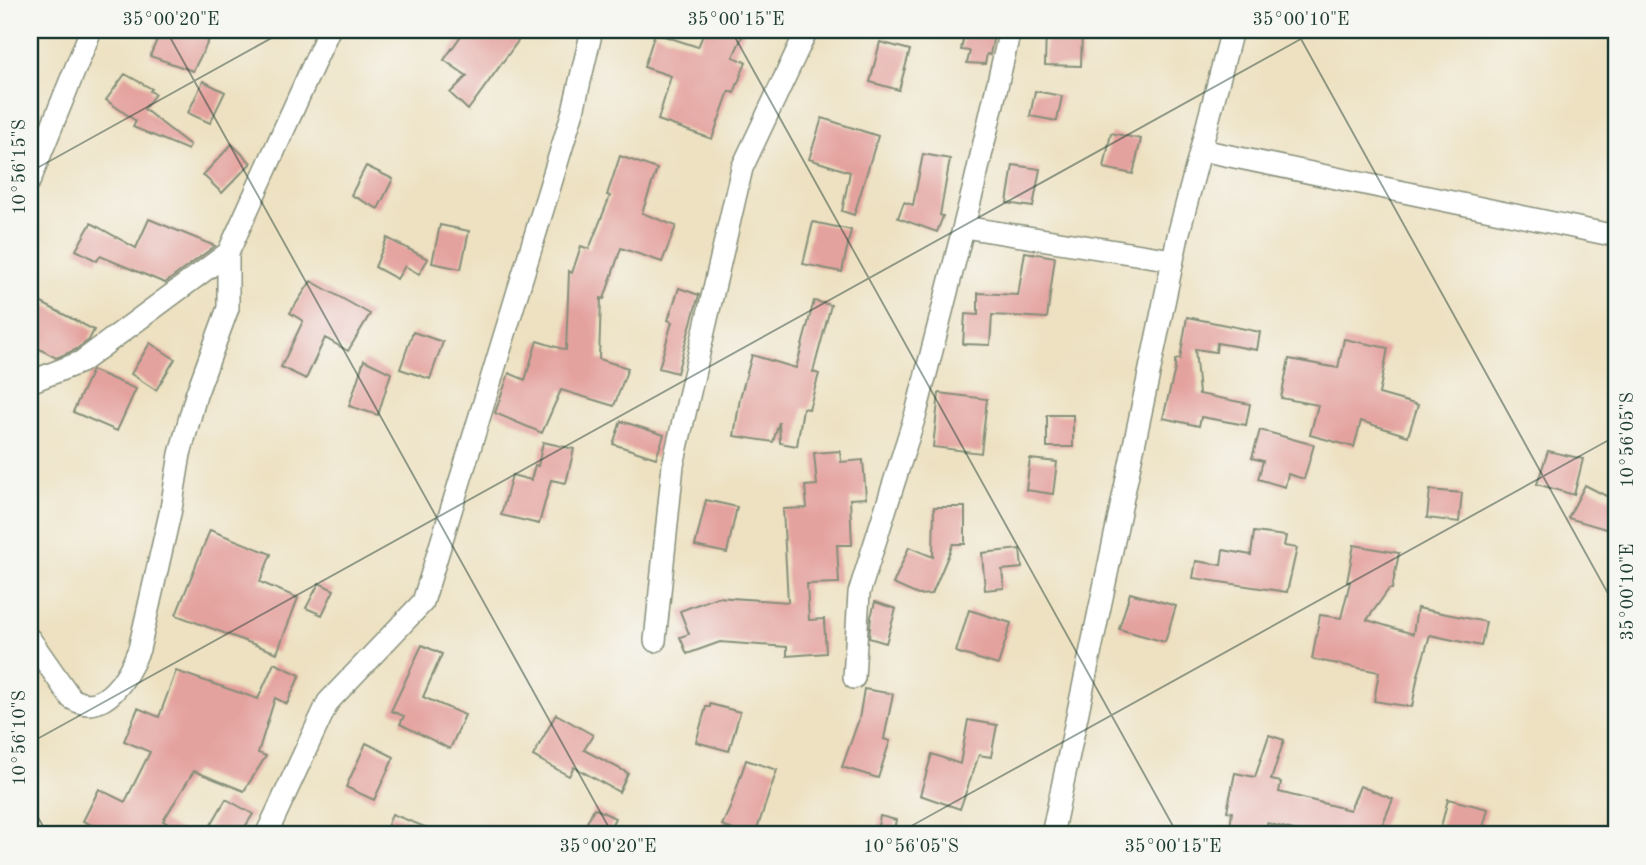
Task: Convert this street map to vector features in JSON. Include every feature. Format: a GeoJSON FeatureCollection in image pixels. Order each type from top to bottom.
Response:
{"type":"FeatureCollection","features":[{"type":"Feature","properties":{"kind":"street"},"geometry":{"type":"LineString","coordinates":[[30,180],[91,30]]}},
{"type":"Feature","properties":{"kind":"street"},"geometry":{"type":"LineString","coordinates":[[30,639],[71,698],[77,702],[100,702],[112,693],[132,667],[139,649],[171,509],[180,454],[196,395],[228,308],[228,253],[329,30]]}},
{"type":"Feature","properties":{"kind":"street"},"geometry":{"type":"LineString","coordinates":[[266,835],[328,702],[423,602],[573,111],[592,30]]}},
{"type":"Feature","properties":{"kind":"street"},"geometry":{"type":"LineString","coordinates":[[655,641],[673,465],[742,168],[807,30]]}},
{"type":"Feature","properties":{"kind":"street"},"geometry":{"type":"LineString","coordinates":[[854,678],[859,593],[916,413],[964,227],[1010,30]]}},
{"type":"Feature","properties":{"kind":"street"},"geometry":{"type":"LineString","coordinates":[[1052,835],[1173,260],[1232,30]]}},
{"type":"Feature","properties":{"kind":"street"},"geometry":{"type":"LineString","coordinates":[[1201,150],[1616,236]]}},
{"type":"Feature","properties":{"kind":"street"},"geometry":{"type":"LineString","coordinates":[[964,227],[1173,260]]}},
{"type":"Feature","properties":{"kind":"street"},"geometry":{"type":"LineString","coordinates":[[30,382],[81,362],[228,253]]}},
{"type":"Feature","properties":{"kind":"building"},"geometry":{"type":"Polygon","coordinates":[[[161,30],[214,30],[193,71],[150,56],[161,30]]]}},
{"type":"Feature","properties":{"kind":"building"},"geometry":{"type":"Polygon","coordinates":[[[465,30],[526,30],[468,110],[450,93],[467,76],[444,60],[465,30]]]}},
{"type":"Feature","properties":{"kind":"building"},"geometry":{"type":"Polygon","coordinates":[[[705,30],[745,30],[733,57],[746,62],[734,93],[729,91],[712,139],[658,120],[671,76],[644,67],[655,33],[698,47],[705,30]]]}},
{"type":"Feature","properties":{"kind":"building"},"geometry":{"type":"Polygon","coordinates":[[[965,30],[995,30],[990,55],[987,54],[985,64],[967,63],[970,51],[961,50],[965,30]]]}},
{"type":"Feature","properties":{"kind":"building"},"geometry":{"type":"Polygon","coordinates":[[[1046,30],[1082,31],[1081,66],[1045,65],[1046,30]]]}},
{"type":"Feature","properties":{"kind":"building"},"geometry":{"type":"Polygon","coordinates":[[[880,42],[910,50],[899,90],[870,82],[880,42]]]}},
{"type":"Feature","properties":{"kind":"building"},"geometry":{"type":"Polygon","coordinates":[[[125,74],[152,89],[150,91],[155,94],[144,109],[190,145],[188,150],[133,127],[136,121],[106,100],[125,74]]]}},
{"type":"Feature","properties":{"kind":"building"},"geometry":{"type":"Polygon","coordinates":[[[203,81],[225,92],[210,123],[188,113],[203,81]]]}},
{"type":"Feature","properties":{"kind":"building"},"geometry":{"type":"Polygon","coordinates":[[[1035,91],[1062,96],[1057,121],[1030,116],[1035,91]]]}},
{"type":"Feature","properties":{"kind":"building"},"geometry":{"type":"Polygon","coordinates":[[[822,118],[878,136],[854,215],[842,211],[850,172],[809,159],[822,118]]]}},
{"type":"Feature","properties":{"kind":"building"},"geometry":{"type":"Polygon","coordinates":[[[1111,133],[1141,139],[1133,174],[1104,168],[1111,133]]]}},
{"type":"Feature","properties":{"kind":"building"},"geometry":{"type":"Polygon","coordinates":[[[232,144],[251,163],[222,193],[203,175],[232,144]]]}},
{"type":"Feature","properties":{"kind":"building"},"geometry":{"type":"Polygon","coordinates":[[[923,154],[950,159],[940,215],[943,216],[937,232],[898,218],[904,202],[913,205],[923,154]]]}},
{"type":"Feature","properties":{"kind":"building"},"geometry":{"type":"Polygon","coordinates":[[[620,156],[657,169],[642,213],[676,226],[662,262],[621,248],[604,299],[601,298],[599,359],[628,368],[614,406],[561,390],[542,433],[495,413],[509,373],[525,380],[537,341],[566,350],[569,271],[572,273],[581,246],[589,249],[610,196],[607,195],[620,156]]]}},
{"type":"Feature","properties":{"kind":"building"},"geometry":{"type":"Polygon","coordinates":[[[1013,165],[1040,169],[1033,207],[1007,203],[1013,165]]]}},
{"type":"Feature","properties":{"kind":"building"},"geometry":{"type":"Polygon","coordinates":[[[366,166],[393,179],[378,209],[351,195],[366,166]]]}},
{"type":"Feature","properties":{"kind":"building"},"geometry":{"type":"Polygon","coordinates":[[[149,219],[215,246],[165,283],[100,256],[97,261],[76,250],[91,223],[136,248],[149,219]]]}},
{"type":"Feature","properties":{"kind":"building"},"geometry":{"type":"Polygon","coordinates":[[[813,222],[851,230],[842,272],[803,264],[813,222]]]}},
{"type":"Feature","properties":{"kind":"building"},"geometry":{"type":"Polygon","coordinates":[[[440,225],[469,231],[461,269],[432,263],[440,225]]]}},
{"type":"Feature","properties":{"kind":"building"},"geometry":{"type":"Polygon","coordinates":[[[387,238],[428,259],[419,274],[405,266],[397,279],[375,267],[387,238]]]}},
{"type":"Feature","properties":{"kind":"building"},"geometry":{"type":"Polygon","coordinates":[[[1025,252],[1055,257],[1047,318],[992,315],[990,345],[963,344],[965,314],[978,315],[978,293],[1018,295],[1025,252]]]}},
{"type":"Feature","properties":{"kind":"building"},"geometry":{"type":"Polygon","coordinates":[[[311,281],[370,314],[348,351],[325,338],[306,379],[281,367],[303,321],[290,313],[311,281]]]}},
{"type":"Feature","properties":{"kind":"building"},"geometry":{"type":"Polygon","coordinates":[[[679,288],[699,295],[677,373],[659,368],[672,322],[668,320],[679,288]]]}},
{"type":"Feature","properties":{"kind":"building"},"geometry":{"type":"Polygon","coordinates":[[[30,297],[94,330],[89,340],[56,358],[30,344],[30,297]]]}},
{"type":"Feature","properties":{"kind":"building"},"geometry":{"type":"Polygon","coordinates":[[[814,301],[831,305],[813,372],[819,374],[809,409],[803,408],[797,446],[780,443],[779,422],[773,442],[734,436],[740,398],[752,355],[796,368],[814,301]]]}},
{"type":"Feature","properties":{"kind":"building"},"geometry":{"type":"Polygon","coordinates":[[[1187,317],[1260,332],[1257,350],[1217,343],[1216,352],[1195,349],[1199,394],[1250,404],[1246,425],[1201,417],[1199,426],[1163,418],[1175,360],[1180,359],[1187,317]]]}},
{"type":"Feature","properties":{"kind":"building"},"geometry":{"type":"Polygon","coordinates":[[[413,332],[443,342],[430,379],[400,369],[413,332]]]}},
{"type":"Feature","properties":{"kind":"building"},"geometry":{"type":"Polygon","coordinates":[[[1344,339],[1388,348],[1379,394],[1418,405],[1408,436],[1361,421],[1354,447],[1310,435],[1318,405],[1281,398],[1289,359],[1338,368],[1344,339]]]}},
{"type":"Feature","properties":{"kind":"building"},"geometry":{"type":"Polygon","coordinates":[[[150,343],[175,359],[156,390],[131,374],[150,343]]]}},
{"type":"Feature","properties":{"kind":"building"},"geometry":{"type":"Polygon","coordinates":[[[364,360],[391,373],[378,415],[349,406],[364,360]]]}},
{"type":"Feature","properties":{"kind":"building"},"geometry":{"type":"Polygon","coordinates":[[[92,370],[136,389],[117,431],[73,412],[92,370]]]}},
{"type":"Feature","properties":{"kind":"building"},"geometry":{"type":"Polygon","coordinates":[[[939,393],[987,399],[981,453],[933,447],[939,393]]]}},
{"type":"Feature","properties":{"kind":"building"},"geometry":{"type":"Polygon","coordinates":[[[1047,415],[1073,415],[1073,447],[1047,447],[1047,415]]]}},
{"type":"Feature","properties":{"kind":"building"},"geometry":{"type":"Polygon","coordinates":[[[621,421],[664,435],[656,458],[613,444],[621,421]]]}},
{"type":"Feature","properties":{"kind":"building"},"geometry":{"type":"Polygon","coordinates":[[[1260,430],[1314,445],[1304,479],[1288,474],[1285,487],[1258,479],[1263,461],[1252,458],[1260,430]]]}},
{"type":"Feature","properties":{"kind":"building"},"geometry":{"type":"Polygon","coordinates":[[[543,442],[574,449],[566,483],[551,480],[539,524],[501,515],[512,475],[531,480],[535,465],[538,466],[543,442]]]}},
{"type":"Feature","properties":{"kind":"building"},"geometry":{"type":"Polygon","coordinates":[[[840,451],[841,462],[863,460],[866,498],[850,499],[852,545],[837,545],[839,583],[807,584],[809,620],[824,619],[826,653],[787,656],[787,647],[720,642],[687,654],[680,637],[689,634],[680,611],[717,597],[788,602],[783,509],[807,508],[805,486],[817,485],[814,453],[840,451]]]}},
{"type":"Feature","properties":{"kind":"building"},"geometry":{"type":"Polygon","coordinates":[[[1548,451],[1583,459],[1574,495],[1537,484],[1548,451]]]}},
{"type":"Feature","properties":{"kind":"building"},"geometry":{"type":"Polygon","coordinates":[[[1030,459],[1057,462],[1053,494],[1026,490],[1030,459]]]}},
{"type":"Feature","properties":{"kind":"building"},"geometry":{"type":"Polygon","coordinates":[[[1585,485],[1616,501],[1616,532],[1568,518],[1585,485]]]}},
{"type":"Feature","properties":{"kind":"building"},"geometry":{"type":"Polygon","coordinates":[[[1430,490],[1462,493],[1459,522],[1427,518],[1430,490]]]}},
{"type":"Feature","properties":{"kind":"building"},"geometry":{"type":"Polygon","coordinates":[[[706,500],[737,507],[727,553],[695,546],[706,500]]]}},
{"type":"Feature","properties":{"kind":"building"},"geometry":{"type":"Polygon","coordinates":[[[934,507],[965,507],[965,544],[953,544],[932,594],[918,595],[893,584],[909,547],[933,557],[934,507]]]}},
{"type":"Feature","properties":{"kind":"building"},"geometry":{"type":"Polygon","coordinates":[[[210,530],[271,554],[260,582],[298,598],[277,653],[176,615],[210,530]]]}},
{"type":"Feature","properties":{"kind":"building"},"geometry":{"type":"Polygon","coordinates":[[[1254,532],[1286,536],[1284,546],[1297,548],[1287,592],[1193,578],[1196,561],[1221,565],[1223,550],[1251,555],[1254,532]]]}},
{"type":"Feature","properties":{"kind":"building"},"geometry":{"type":"Polygon","coordinates":[[[1354,545],[1399,553],[1392,589],[1389,589],[1367,620],[1413,634],[1417,608],[1486,622],[1481,646],[1430,635],[1412,707],[1374,701],[1379,672],[1312,659],[1320,615],[1341,618],[1350,582],[1347,582],[1354,545]]]}},
{"type":"Feature","properties":{"kind":"building"},"geometry":{"type":"Polygon","coordinates":[[[1020,549],[1022,568],[1002,570],[1004,588],[985,590],[982,553],[1020,549]]]}},
{"type":"Feature","properties":{"kind":"building"},"geometry":{"type":"Polygon","coordinates":[[[319,583],[334,590],[322,615],[306,608],[319,583]]]}},
{"type":"Feature","properties":{"kind":"building"},"geometry":{"type":"Polygon","coordinates":[[[1130,593],[1176,606],[1165,642],[1119,629],[1130,593]]]}},
{"type":"Feature","properties":{"kind":"building"},"geometry":{"type":"Polygon","coordinates":[[[875,602],[896,609],[886,643],[869,638],[875,602]]]}},
{"type":"Feature","properties":{"kind":"building"},"geometry":{"type":"Polygon","coordinates":[[[969,610],[1011,623],[998,665],[956,652],[969,610]]]}},
{"type":"Feature","properties":{"kind":"building"},"geometry":{"type":"Polygon","coordinates":[[[422,645],[442,654],[423,697],[465,715],[450,749],[400,724],[404,716],[391,711],[422,645]]]}},
{"type":"Feature","properties":{"kind":"building"},"geometry":{"type":"Polygon","coordinates":[[[274,663],[300,675],[287,704],[275,698],[258,753],[266,756],[244,791],[194,771],[163,821],[188,835],[111,835],[83,821],[99,789],[125,802],[150,752],[124,741],[138,708],[159,717],[176,671],[258,699],[274,663]]]}},
{"type":"Feature","properties":{"kind":"building"},"geometry":{"type":"Polygon","coordinates":[[[864,689],[893,694],[884,739],[890,741],[878,778],[842,767],[859,719],[864,689]]]}},
{"type":"Feature","properties":{"kind":"building"},"geometry":{"type":"Polygon","coordinates":[[[710,704],[740,712],[729,751],[696,742],[706,707],[710,707],[710,704]]]}},
{"type":"Feature","properties":{"kind":"building"},"geometry":{"type":"Polygon","coordinates":[[[556,714],[593,735],[584,750],[628,773],[619,792],[574,767],[569,776],[533,756],[556,714]]]}},
{"type":"Feature","properties":{"kind":"building"},"geometry":{"type":"Polygon","coordinates":[[[968,720],[997,725],[991,757],[979,755],[960,809],[920,795],[932,754],[960,764],[968,720]]]}},
{"type":"Feature","properties":{"kind":"building"},"geometry":{"type":"Polygon","coordinates":[[[1269,735],[1284,740],[1271,780],[1281,782],[1279,792],[1350,810],[1360,786],[1393,799],[1378,835],[1312,835],[1267,823],[1265,835],[1229,835],[1232,812],[1227,811],[1235,773],[1255,777],[1269,735]]]}},
{"type":"Feature","properties":{"kind":"building"},"geometry":{"type":"Polygon","coordinates":[[[366,743],[394,757],[374,800],[346,787],[366,743]]]}},
{"type":"Feature","properties":{"kind":"building"},"geometry":{"type":"Polygon","coordinates":[[[746,760],[777,770],[755,835],[743,835],[722,825],[746,760]]]}},
{"type":"Feature","properties":{"kind":"building"},"geometry":{"type":"Polygon","coordinates":[[[226,799],[253,814],[240,835],[205,835],[226,799]]]}},
{"type":"Feature","properties":{"kind":"building"},"geometry":{"type":"Polygon","coordinates":[[[1448,799],[1488,809],[1481,835],[1441,827],[1448,799]]]}},
{"type":"Feature","properties":{"kind":"building"},"geometry":{"type":"Polygon","coordinates":[[[594,808],[615,818],[607,835],[581,835],[594,808]]]}},
{"type":"Feature","properties":{"kind":"building"},"geometry":{"type":"Polygon","coordinates":[[[392,814],[443,834],[384,835],[392,814]]]}},
{"type":"Feature","properties":{"kind":"building"},"geometry":{"type":"Polygon","coordinates":[[[880,816],[896,820],[893,835],[876,835],[880,816]]]}}]}
